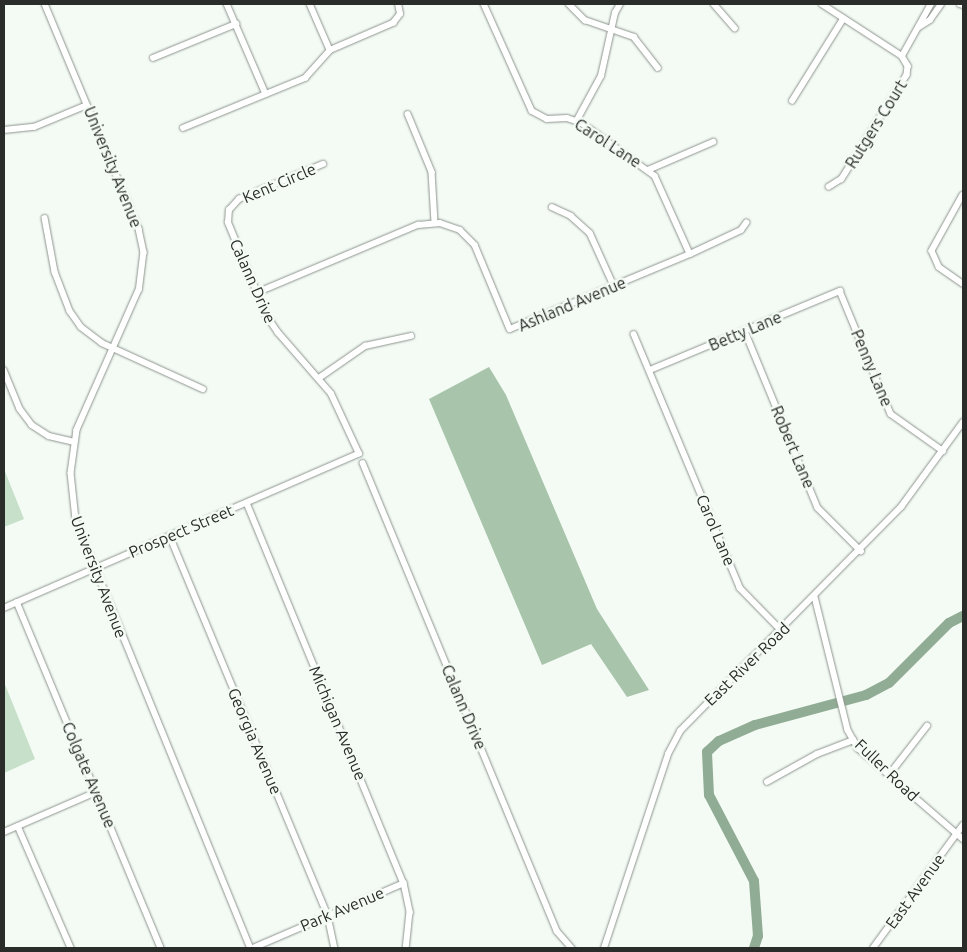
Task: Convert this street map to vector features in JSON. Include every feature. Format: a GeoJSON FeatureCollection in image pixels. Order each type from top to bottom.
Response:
{"type":"FeatureCollection","features":[{"type":"Feature","properties":{"kind":"street","name":"University Avenue"},"geometry":{"type":"LineString","coordinates":[[45,4],[139,229],[144,252],[139,290],[82,415],[74,442],[70,473],[73,505],[94,569],[252,948]]}},
{"type":"Feature","properties":{"kind":"street"},"geometry":{"type":"LineString","coordinates":[[228,4],[266,94]]}},
{"type":"Feature","properties":{"kind":"street"},"geometry":{"type":"LineString","coordinates":[[310,4],[330,50]]}},
{"type":"Feature","properties":{"kind":"street"},"geometry":{"type":"LineString","coordinates":[[183,128],[310,75],[330,50],[393,23],[400,14],[398,4]]}},
{"type":"Feature","properties":{"kind":"street","name":"Carol Lane"},"geometry":{"type":"LineString","coordinates":[[484,4],[532,111],[547,119],[577,120],[648,170],[662,185],[690,254]]}},
{"type":"Feature","properties":{"kind":"street"},"geometry":{"type":"LineString","coordinates":[[569,4],[585,20],[612,28],[638,40],[658,68]]}},
{"type":"Feature","properties":{"kind":"street"},"geometry":{"type":"LineString","coordinates":[[577,120],[601,76],[612,28],[620,4]]}},
{"type":"Feature","properties":{"kind":"street"},"geometry":{"type":"LineString","coordinates":[[714,4],[735,28]]}},
{"type":"Feature","properties":{"kind":"street"},"geometry":{"type":"LineString","coordinates":[[822,4],[843,20],[902,56],[931,4]]}},
{"type":"Feature","properties":{"kind":"street"},"geometry":{"type":"LineString","coordinates":[[919,27],[930,20],[941,4]]}},
{"type":"Feature","properties":{"kind":"street"},"geometry":{"type":"LineString","coordinates":[[792,101],[843,20]]}},
{"type":"Feature","properties":{"kind":"street"},"geometry":{"type":"LineString","coordinates":[[153,58],[236,24]]}},
{"type":"Feature","properties":{"kind":"street","name":"Rutgers Court"},"geometry":{"type":"LineString","coordinates":[[829,186],[842,179],[907,75],[908,66],[902,56]]}},
{"type":"Feature","properties":{"kind":"street"},"geometry":{"type":"LineString","coordinates":[[4,130],[34,126],[87,105]]}},
{"type":"Feature","properties":{"kind":"street"},"geometry":{"type":"LineString","coordinates":[[408,114],[432,172],[435,223]]}},
{"type":"Feature","properties":{"kind":"street"},"geometry":{"type":"LineString","coordinates":[[648,170],[713,142]]}},
{"type":"Feature","properties":{"kind":"street","name":"Kent Circle"},"geometry":{"type":"LineString","coordinates":[[229,229],[229,210],[239,199],[323,164]]}},
{"type":"Feature","properties":{"kind":"street"},"geometry":{"type":"LineString","coordinates":[[963,195],[932,251],[939,267],[963,284]]}},
{"type":"Feature","properties":{"kind":"street"},"geometry":{"type":"LineString","coordinates":[[552,207],[576,220],[590,233],[614,286]]}},
{"type":"Feature","properties":{"kind":"street"},"geometry":{"type":"LineString","coordinates":[[45,218],[55,272],[70,311],[86,332],[112,348],[202,389]]}},
{"type":"Feature","properties":{"kind":"street","name":"Ashland Avenue"},"geometry":{"type":"LineString","coordinates":[[256,293],[418,225],[435,223],[456,228],[472,242],[510,329],[690,254],[742,230],[746,223]]}},
{"type":"Feature","properties":{"kind":"street","name":"Calann Drive"},"geometry":{"type":"LineString","coordinates":[[229,229],[256,293],[278,333],[319,378],[339,408],[359,454]]}},
{"type":"Feature","properties":{"kind":"street","name":"Betty Lane"},"geometry":{"type":"LineString","coordinates":[[650,370],[840,291]]}},
{"type":"Feature","properties":{"kind":"street","name":"Penny Lane"},"geometry":{"type":"LineString","coordinates":[[840,291],[891,414],[943,451]]}},
{"type":"Feature","properties":{"kind":"street","name":"Robert Lane"},"geometry":{"type":"LineString","coordinates":[[745,330],[818,508],[861,551]]}},
{"type":"Feature","properties":{"kind":"street","name":"Carol Lane"},"geometry":{"type":"LineString","coordinates":[[634,334],[740,588],[781,630]]}},
{"type":"Feature","properties":{"kind":"street"},"geometry":{"type":"LineString","coordinates":[[319,378],[364,346],[411,336]]}},
{"type":"Feature","properties":{"kind":"street"},"geometry":{"type":"LineString","coordinates":[[4,370],[20,409],[32,425],[49,436],[74,442]]}},
{"type":"Feature","properties":{"kind":"street","name":"East River Road"},"geometry":{"type":"LineString","coordinates":[[604,948],[674,742],[689,721],[861,551],[901,507],[963,422]]}},
{"type":"Feature","properties":{"kind":"street","name":"Prospect Street"},"geometry":{"type":"LineString","coordinates":[[4,608],[359,454]]}},
{"type":"Feature","properties":{"kind":"street","name":"Calann Drive"},"geometry":{"type":"LineString","coordinates":[[362,463],[557,931],[572,948]]}},
{"type":"Feature","properties":{"kind":"street","name":"Michigan Avenue"},"geometry":{"type":"LineString","coordinates":[[247,503],[404,883],[410,912],[406,948]]}},
{"type":"Feature","properties":{"kind":"street","name":"Georgia Avenue"},"geometry":{"type":"LineString","coordinates":[[170,536],[328,916],[334,948]]}},
{"type":"Feature","properties":{"kind":"street","name":"Fuller Road"},"geometry":{"type":"LineString","coordinates":[[815,597],[844,716],[854,740],[889,775],[963,839]]}},
{"type":"Feature","properties":{"kind":"street","name":"Colgate Avenue"},"geometry":{"type":"LineString","coordinates":[[17,602],[161,948]]}},
{"type":"Feature","properties":{"kind":"street"},"geometry":{"type":"LineString","coordinates":[[889,775],[928,726]]}},
{"type":"Feature","properties":{"kind":"street"},"geometry":{"type":"LineString","coordinates":[[767,782],[817,754],[854,740]]}},
{"type":"Feature","properties":{"kind":"street"},"geometry":{"type":"LineString","coordinates":[[4,832],[96,792]]}},
{"type":"Feature","properties":{"kind":"street","name":"East Avenue"},"geometry":{"type":"LineString","coordinates":[[874,948],[963,825]]}},
{"type":"Feature","properties":{"kind":"street"},"geometry":{"type":"LineString","coordinates":[[18,826],[71,948]]}},
{"type":"Feature","properties":{"kind":"street","name":"Park Avenue"},"geometry":{"type":"LineString","coordinates":[[252,948],[404,883]]}},
{"type":"Feature","properties":{"kind":"green space"},"geometry":{"type":"Polygon","coordinates":[[[489,367],[506,395],[597,609],[649,690],[627,697],[591,644],[542,665],[429,399],[489,367]]]}},
{"type":"Feature","properties":{"kind":"green space"},"geometry":{"type":"Polygon","coordinates":[[[4,469],[24,519],[4,527],[4,469]]]}},
{"type":"Feature","properties":{"kind":"green space"},"geometry":{"type":"Polygon","coordinates":[[[4,682],[35,759],[4,773],[4,682]]]}},
{"type":"Feature","properties":{"kind":"waterway"},"geometry":{"type":"LineString","coordinates":[[754,948],[758,936],[754,881],[709,795],[707,752],[719,741],[755,725],[866,695],[889,683],[949,623],[963,616]]}}]}
